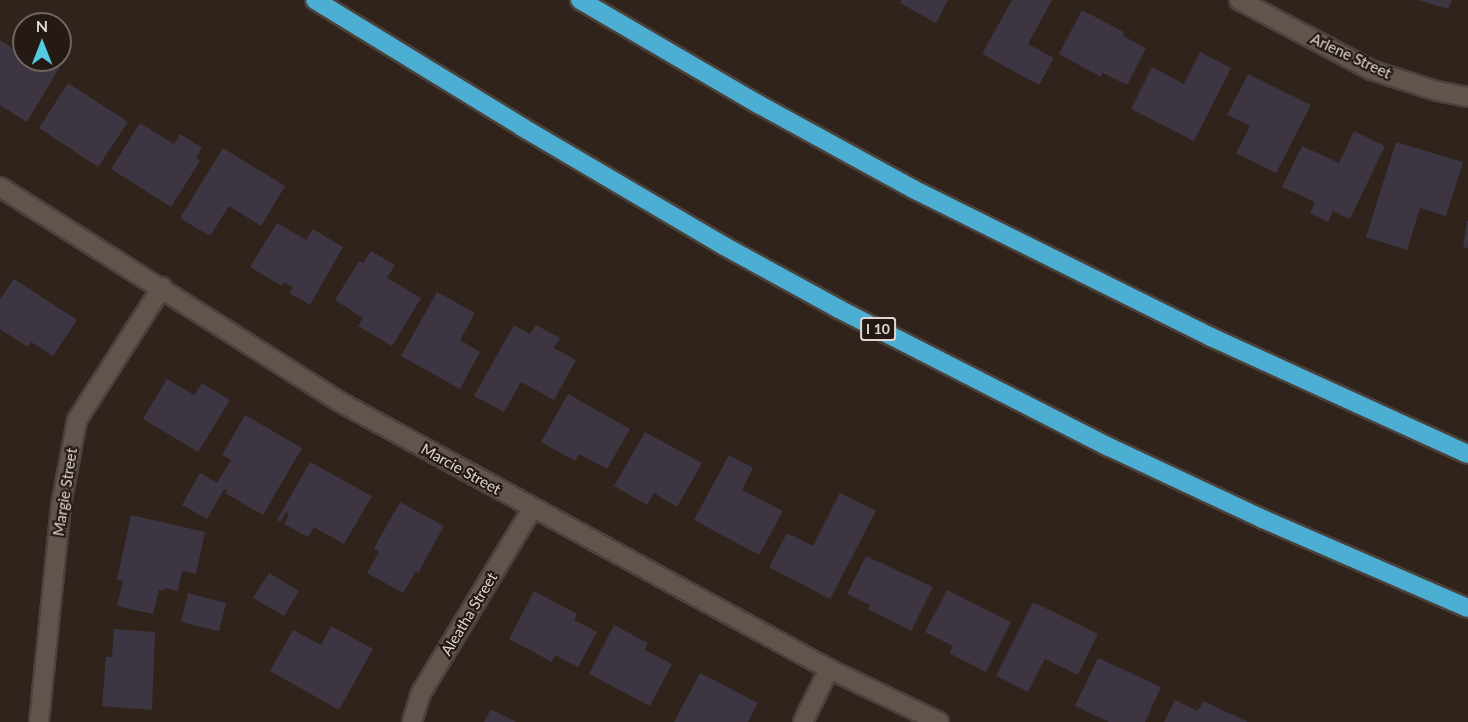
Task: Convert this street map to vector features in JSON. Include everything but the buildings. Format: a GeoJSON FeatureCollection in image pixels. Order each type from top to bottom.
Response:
{"type":"FeatureCollection","features":[{"type":"Feature","properties":{"kind":"highway","name":"I 10"},"geometry":{"type":"LineString","coordinates":[[315,0],[522,127],[724,246],[839,309],[1109,447],[1263,519],[1468,608]]}},
{"type":"Feature","properties":{"kind":"highway"},"geometry":{"type":"LineString","coordinates":[[580,0],[913,189],[1211,337],[1468,454]]}},
{"type":"Feature","properties":{"kind":"street","name":"Arlene Street"},"geometry":{"type":"LineString","coordinates":[[1239,0],[1371,69],[1437,91],[1468,97]]}},
{"type":"Feature","properties":{"kind":"street","name":"Marcie Street"},"geometry":{"type":"LineString","coordinates":[[0,187],[162,287],[340,402],[532,509],[829,669],[939,722]]}},
{"type":"Feature","properties":{"kind":"street","name":"Margie Street"},"geometry":{"type":"LineString","coordinates":[[39,722],[60,505],[77,420],[162,287]]}},
{"type":"Feature","properties":{"kind":"street","name":"Aleatha Street"},"geometry":{"type":"LineString","coordinates":[[412,722],[421,693],[532,509]]}},
{"type":"Feature","properties":{"kind":"street"},"geometry":{"type":"LineString","coordinates":[[803,722],[829,669]]}}]}
